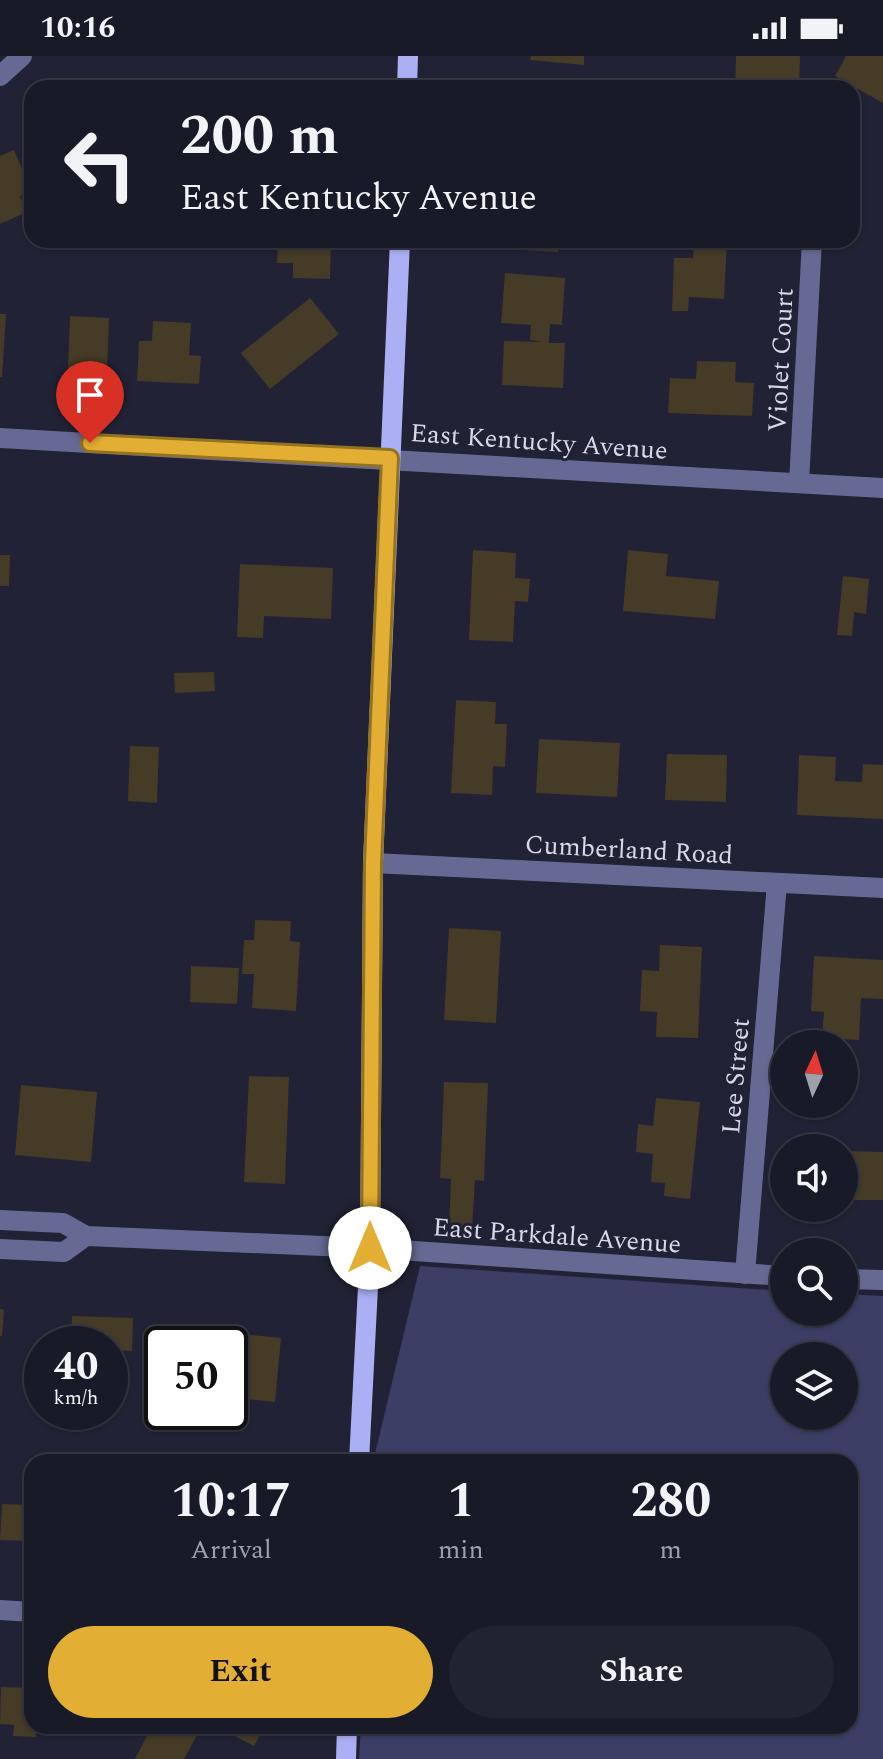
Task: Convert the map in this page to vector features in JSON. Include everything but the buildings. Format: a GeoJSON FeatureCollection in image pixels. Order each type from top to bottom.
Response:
{"type":"FeatureCollection","features":[{"type":"Feature","properties":{"kind":"main road"},"geometry":{"type":"LineString","coordinates":[[407,80],[408,56]]}},
{"type":"Feature","properties":{"kind":"main road"},"geometry":{"type":"LineString","coordinates":[[359,1454],[370,1248],[373,863],[400,248]]}},
{"type":"Feature","properties":{"kind":"main road"},"geometry":{"type":"LineString","coordinates":[[346,1759],[347,1734]]}},
{"type":"Feature","properties":{"kind":"street"},"geometry":{"type":"LineString","coordinates":[[0,76],[22,56]]}},
{"type":"Feature","properties":{"kind":"street","name":"Violet Court"},"geometry":{"type":"LineString","coordinates":[[799,483],[812,248]]}},
{"type":"Feature","properties":{"kind":"street","name":"East Kentucky Avenue"},"geometry":{"type":"LineString","coordinates":[[0,438],[883,488]]}},
{"type":"Feature","properties":{"kind":"street","name":"Cumberland Road"},"geometry":{"type":"LineString","coordinates":[[373,863],[883,888]]}},
{"type":"Feature","properties":{"kind":"street","name":"Lee Street"},"geometry":{"type":"LineString","coordinates":[[745,1274],[777,883]]}},
{"type":"Feature","properties":{"kind":"street","name":"East Parkdale Avenue"},"geometry":{"type":"LineString","coordinates":[[0,1220],[63,1223],[86,1236],[370,1248],[770,1275]]}},
{"type":"Feature","properties":{"kind":"street","name":"East Parkdale Avenue"},"geometry":{"type":"LineString","coordinates":[[0,1249],[64,1252],[86,1236]]}},
{"type":"Feature","properties":{"kind":"street"},"geometry":{"type":"LineString","coordinates":[[858,1279],[883,1280]]}},
{"type":"Feature","properties":{"kind":"street"},"geometry":{"type":"LineString","coordinates":[[0,1610],[24,1612]]}},
{"type":"Feature","properties":{"kind":"shaded area"},"geometry":{"type":"Polygon","coordinates":[[[420,1266],[770,1290],[770,1326],[858,1326],[858,1295],[883,1296],[883,1759],[359,1759],[361,1734],[858,1734],[858,1454],[375,1454],[420,1266]]]}},
{"type":"Feature","properties":{"kind":"route"},"geometry":{"type":"LineString","coordinates":[[90,443],[390,458],[373,863],[370,1248]]}}]}
